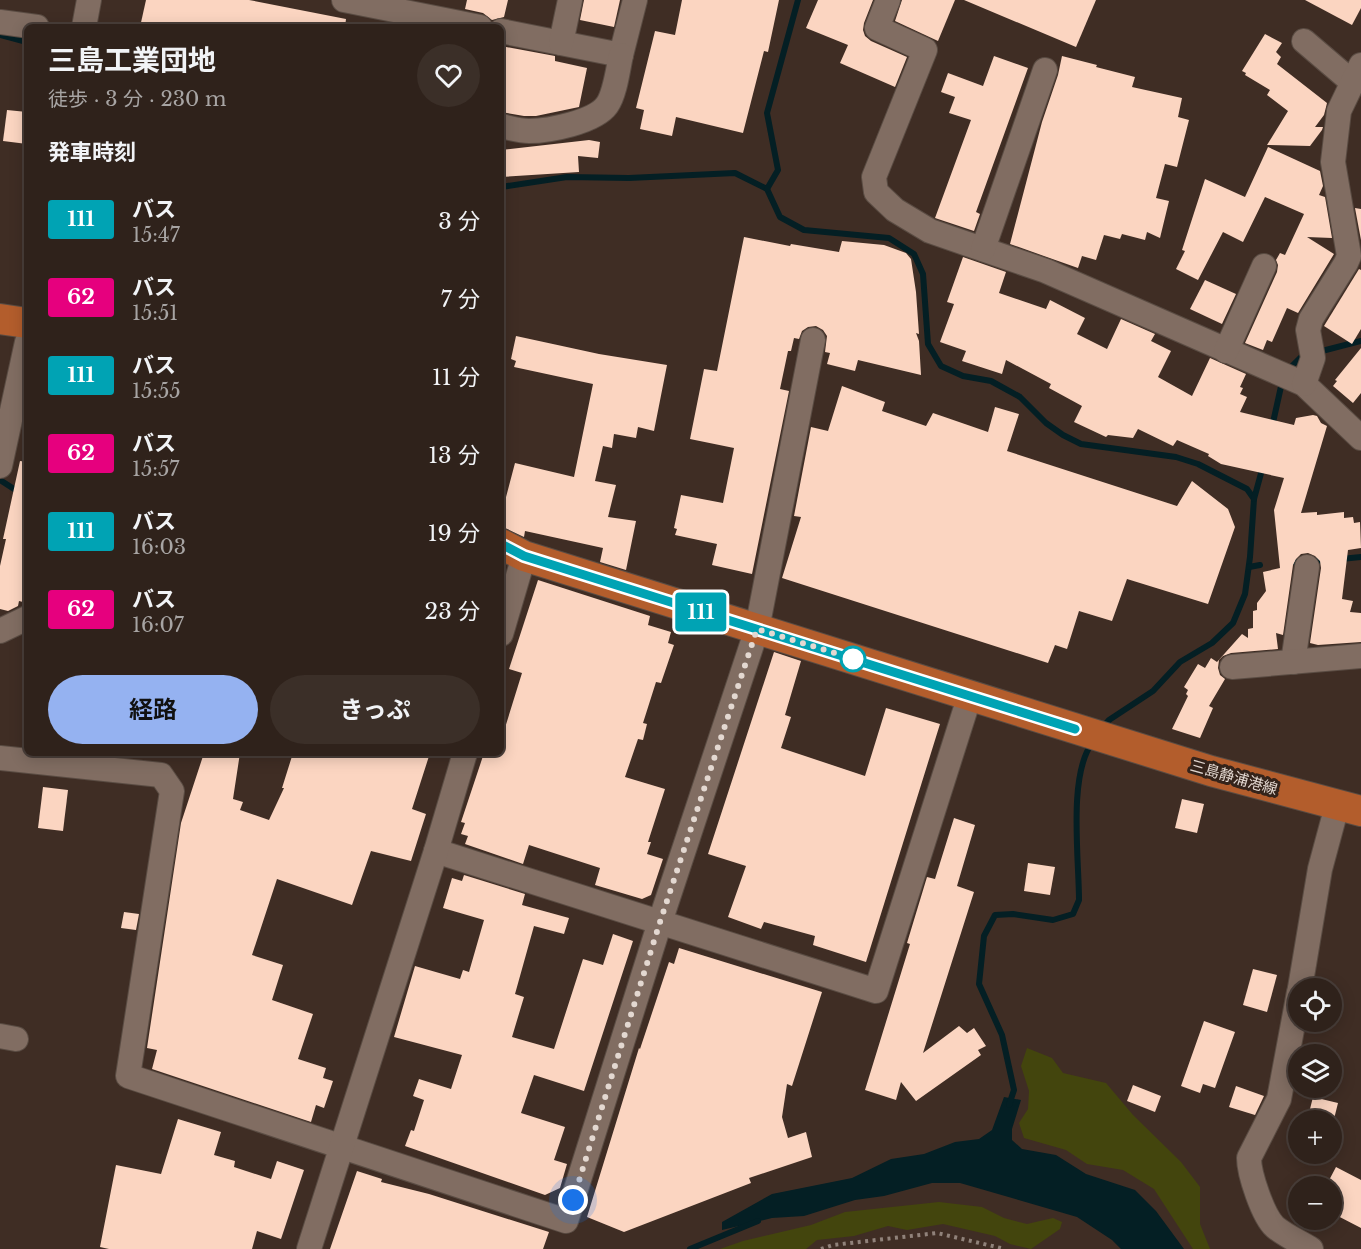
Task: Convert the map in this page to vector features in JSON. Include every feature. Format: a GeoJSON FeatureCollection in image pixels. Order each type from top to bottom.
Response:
{"type":"FeatureCollection","features":[{"type":"Feature","properties":{"kind":"main road"},"geometry":{"type":"LineString","coordinates":[[0,319],[24,323]]}},
{"type":"Feature","properties":{"kind":"main road"},"geometry":{"type":"LineString","coordinates":[[513,550],[970,695]]}},
{"type":"Feature","properties":{"kind":"main road","name":"三島静浦港線"},"geometry":{"type":"LineString","coordinates":[[970,695],[1107,739],[1349,809]]}},
{"type":"Feature","properties":{"kind":"street"},"geometry":{"type":"LineString","coordinates":[[85,24],[89,0]]}},
{"type":"Feature","properties":{"kind":"street"},"geometry":{"type":"LineString","coordinates":[[344,0],[455,24]]}},
{"type":"Feature","properties":{"kind":"street"},"geometry":{"type":"LineString","coordinates":[[561,43],[570,0]]}},
{"type":"Feature","properties":{"kind":"street"},"geometry":{"type":"LineString","coordinates":[[504,127],[527,131],[546,129],[581,121],[598,114],[608,104],[635,0]]}},
{"type":"Feature","properties":{"kind":"street"},"geometry":{"type":"LineString","coordinates":[[888,0],[877,28],[925,50],[874,177],[876,192],[895,210],[930,231],[1046,271],[1304,384],[1361,438]]}},
{"type":"Feature","properties":{"kind":"street"},"geometry":{"type":"LineString","coordinates":[[0,22],[24,25]]}},
{"type":"Feature","properties":{"kind":"street"},"geometry":{"type":"LineString","coordinates":[[504,32],[621,55]]}},
{"type":"Feature","properties":{"kind":"street"},"geometry":{"type":"LineString","coordinates":[[1304,41],[1357,77],[1339,111],[1333,162],[1348,256],[1346,263],[1311,319],[1308,330],[1313,358],[1304,384]]}},
{"type":"Feature","properties":{"kind":"street"},"geometry":{"type":"LineString","coordinates":[[983,249],[1045,70]]}},
{"type":"Feature","properties":{"kind":"street"},"geometry":{"type":"LineString","coordinates":[[1226,351],[1264,266]]}},
{"type":"Feature","properties":{"kind":"street"},"geometry":{"type":"LineString","coordinates":[[0,758],[161,775],[172,791],[128,1076],[566,1221],[660,922],[757,629],[813,340]]}},
{"type":"Feature","properties":{"kind":"street"},"geometry":{"type":"LineString","coordinates":[[0,466],[24,356]]}},
{"type":"Feature","properties":{"kind":"street"},"geometry":{"type":"LineString","coordinates":[[504,613],[513,550]]}},
{"type":"Feature","properties":{"kind":"street"},"geometry":{"type":"LineString","coordinates":[[1293,662],[1307,567]]}},
{"type":"Feature","properties":{"kind":"street"},"geometry":{"type":"LineString","coordinates":[[0,631],[24,619]]}},
{"type":"Feature","properties":{"kind":"street"},"geometry":{"type":"LineString","coordinates":[[1232,667],[1361,656]]}},
{"type":"Feature","properties":{"kind":"street"},"geometry":{"type":"LineString","coordinates":[[436,851],[876,991],[970,695]]}},
{"type":"Feature","properties":{"kind":"street"},"geometry":{"type":"LineString","coordinates":[[309,1249],[464,756]]}},
{"type":"Feature","properties":{"kind":"street"},"geometry":{"type":"LineString","coordinates":[[1301,978],[1320,869],[1349,809]]}},
{"type":"Feature","properties":{"kind":"street"},"geometry":{"type":"LineString","coordinates":[[1291,1032],[1279,1099],[1249,1158],[1249,1167],[1267,1217],[1275,1227],[1311,1249]]}},
{"type":"Feature","properties":{"kind":"path"},"geometry":{"type":"LineString","coordinates":[[821,1249],[833,1245],[937,1233],[1005,1249]]}},
{"type":"Feature","properties":{"kind":"shaded area"},"geometry":{"type":"Polygon","coordinates":[[[1027,1048],[1052,1058],[1063,1073],[1106,1083],[1133,1115],[1181,1162],[1200,1187],[1200,1224],[1210,1249],[1193,1249],[1154,1189],[1123,1170],[1087,1164],[1066,1150],[1024,1138],[1019,1123],[1028,1109],[1029,1091],[1021,1066],[1027,1048]]]}},
{"type":"Feature","properties":{"kind":"shaded area"},"geometry":{"type":"Polygon","coordinates":[[[939,1202],[982,1207],[1004,1218],[1027,1224],[1053,1218],[1062,1222],[1060,1229],[1031,1249],[1010,1244],[995,1236],[943,1224],[907,1230],[888,1226],[854,1236],[817,1240],[806,1249],[720,1249],[743,1241],[811,1225],[845,1212],[939,1202]]]}},
{"type":"Feature","properties":{"kind":"water"},"geometry":{"type":"Polygon","coordinates":[[[1004,1097],[1021,1100],[1012,1129],[1012,1140],[1022,1149],[1056,1155],[1086,1174],[1135,1190],[1156,1211],[1184,1249],[1121,1249],[1112,1240],[1077,1217],[960,1183],[932,1183],[884,1196],[855,1200],[804,1216],[772,1218],[722,1230],[722,1222],[772,1194],[852,1178],[891,1159],[924,1154],[955,1142],[979,1139],[992,1130],[1004,1097]]]}},
{"type":"Feature","properties":{"kind":"building"},"geometry":{"type":"Polygon","coordinates":[[[146,0],[249,0],[346,19],[345,24],[141,24],[146,0]]]}},
{"type":"Feature","properties":{"kind":"building"},"geometry":{"type":"Polygon","coordinates":[[[467,0],[508,0],[504,17],[492,20],[483,13],[465,9],[467,0]]]}},
{"type":"Feature","properties":{"kind":"building"},"geometry":{"type":"Polygon","coordinates":[[[584,0],[620,0],[614,27],[580,20],[584,0]]]}},
{"type":"Feature","properties":{"kind":"building"},"geometry":{"type":"Polygon","coordinates":[[[682,0],[779,0],[768,52],[764,51],[743,133],[676,117],[672,136],[640,129],[644,110],[636,108],[655,31],[675,35],[682,0]]]}},
{"type":"Feature","properties":{"kind":"building"},"geometry":{"type":"Polygon","coordinates":[[[818,0],[873,0],[864,23],[865,36],[907,57],[895,87],[840,63],[848,45],[806,28],[818,0]]]}},
{"type":"Feature","properties":{"kind":"building"},"geometry":{"type":"Polygon","coordinates":[[[902,0],[955,0],[938,41],[895,21],[902,0]]]}},
{"type":"Feature","properties":{"kind":"building"},"geometry":{"type":"Polygon","coordinates":[[[964,0],[1096,0],[1076,47],[964,0]]]}},
{"type":"Feature","properties":{"kind":"building"},"geometry":{"type":"Polygon","coordinates":[[[1305,0],[1361,0],[1361,8],[1352,25],[1305,0]]]}},
{"type":"Feature","properties":{"kind":"building"},"geometry":{"type":"Polygon","coordinates":[[[1265,34],[1282,43],[1276,52],[1281,57],[1277,64],[1327,103],[1324,115],[1315,127],[1323,127],[1322,130],[1310,146],[1267,145],[1288,111],[1267,95],[1270,90],[1242,71],[1265,34]]]}},
{"type":"Feature","properties":{"kind":"building"},"geometry":{"type":"Polygon","coordinates":[[[504,47],[555,56],[555,61],[587,68],[579,107],[536,116],[504,113],[504,47]]]}},
{"type":"Feature","properties":{"kind":"building"},"geometry":{"type":"Polygon","coordinates":[[[994,56],[1028,68],[976,212],[980,214],[974,231],[935,218],[971,120],[949,113],[955,97],[941,92],[948,73],[983,86],[994,56]]]}},
{"type":"Feature","properties":{"kind":"building"},"geometry":{"type":"Polygon","coordinates":[[[1062,56],[1135,77],[1132,87],[1182,98],[1178,117],[1189,120],[1177,167],[1165,164],[1156,198],[1169,201],[1160,238],[1147,232],[1145,240],[1122,234],[1120,239],[1104,235],[1096,260],[1082,256],[1078,268],[1010,244],[1062,56]]]}},
{"type":"Feature","properties":{"kind":"building"},"geometry":{"type":"Polygon","coordinates":[[[7,110],[24,112],[24,144],[3,141],[7,110]]]}},
{"type":"Feature","properties":{"kind":"building"},"geometry":{"type":"Polygon","coordinates":[[[589,140],[600,142],[598,158],[578,156],[579,172],[504,177],[504,150],[589,140]]]}},
{"type":"Feature","properties":{"kind":"building"},"geometry":{"type":"Polygon","coordinates":[[[1268,147],[1320,171],[1323,186],[1319,195],[1325,197],[1332,238],[1307,237],[1334,254],[1298,313],[1287,308],[1272,342],[1267,340],[1263,350],[1245,343],[1277,272],[1276,260],[1280,253],[1285,255],[1304,214],[1265,197],[1243,242],[1223,232],[1198,280],[1176,269],[1185,251],[1182,250],[1205,179],[1245,197],[1268,147]]]}},
{"type":"Feature","properties":{"kind":"building"},"geometry":{"type":"Polygon","coordinates":[[[1355,208],[1361,209],[1361,240],[1355,208]]]}},
{"type":"Feature","properties":{"kind":"building"},"geometry":{"type":"Polygon","coordinates":[[[744,237],[839,252],[842,241],[884,245],[906,253],[911,259],[916,292],[919,334],[916,333],[919,341],[921,375],[858,360],[855,371],[827,364],[830,353],[825,352],[827,336],[816,326],[802,331],[799,339],[794,338],[791,351],[788,351],[780,389],[789,391],[752,574],[712,565],[717,544],[675,535],[677,529],[674,528],[681,495],[723,503],[734,448],[690,439],[704,369],[717,371],[744,237]]]}},
{"type":"Feature","properties":{"kind":"building"},"geometry":{"type":"Polygon","coordinates":[[[963,257],[1006,272],[999,293],[1046,309],[1050,300],[1085,318],[1077,334],[1107,349],[1121,319],[1155,334],[1151,341],[1171,351],[1158,377],[1192,396],[1210,358],[1246,374],[1240,387],[1243,388],[1240,394],[1247,397],[1240,412],[1294,425],[1296,418],[1317,416],[1321,423],[1327,426],[1301,513],[1317,512],[1317,515],[1344,512],[1344,518],[1353,517],[1354,523],[1360,522],[1361,548],[1348,550],[1342,599],[1353,601],[1350,612],[1361,613],[1361,642],[1318,645],[1310,643],[1321,568],[1320,561],[1315,556],[1308,553],[1301,554],[1293,565],[1283,635],[1276,633],[1278,649],[1231,653],[1223,656],[1219,660],[1218,668],[1220,675],[1225,679],[1209,706],[1213,708],[1200,738],[1172,729],[1188,696],[1186,694],[1188,690],[1184,687],[1198,664],[1205,668],[1211,658],[1217,662],[1242,634],[1248,638],[1248,629],[1253,628],[1253,611],[1257,610],[1257,603],[1266,591],[1263,572],[1280,568],[1274,510],[1284,478],[1221,464],[1208,456],[1209,454],[1177,440],[1173,446],[1138,429],[1133,438],[1108,435],[1106,437],[1074,422],[1082,406],[1049,388],[1051,384],[1006,360],[1002,374],[962,361],[966,351],[940,342],[954,304],[947,302],[963,257]]]}},
{"type":"Feature","properties":{"kind":"building"},"geometry":{"type":"Polygon","coordinates":[[[1359,269],[1361,270],[1361,329],[1352,344],[1324,326],[1359,269]]]}},
{"type":"Feature","properties":{"kind":"building"},"geometry":{"type":"Polygon","coordinates":[[[1205,280],[1236,294],[1222,324],[1190,309],[1205,280]]]}},
{"type":"Feature","properties":{"kind":"building"},"geometry":{"type":"Polygon","coordinates":[[[516,336],[599,354],[667,365],[654,431],[638,427],[636,438],[614,434],[612,448],[603,446],[595,481],[616,485],[608,517],[636,521],[626,570],[600,562],[603,548],[525,531],[524,537],[504,527],[504,505],[515,463],[574,477],[593,384],[514,367],[516,361],[511,359],[516,336]]]}},
{"type":"Feature","properties":{"kind":"building"},"geometry":{"type":"Polygon","coordinates":[[[1361,348],[1361,393],[1353,403],[1333,386],[1337,381],[1335,380],[1361,348]]]}},
{"type":"Feature","properties":{"kind":"building"},"geometry":{"type":"Polygon","coordinates":[[[842,386],[885,402],[882,411],[926,426],[933,413],[988,432],[995,407],[1019,414],[1007,451],[1177,506],[1192,481],[1228,509],[1235,527],[1208,604],[1127,579],[1112,621],[1079,611],[1067,649],[1055,645],[1048,663],[782,578],[801,517],[794,516],[811,427],[828,431],[842,386]]]}},
{"type":"Feature","properties":{"kind":"building"},"geometry":{"type":"Polygon","coordinates":[[[20,461],[24,462],[24,596],[23,602],[19,601],[18,606],[8,611],[0,609],[0,566],[6,539],[3,539],[20,461]]]}},
{"type":"Feature","properties":{"kind":"building"},"geometry":{"type":"Polygon","coordinates":[[[538,580],[650,616],[648,625],[671,632],[668,643],[674,645],[661,683],[656,682],[643,723],[647,724],[643,740],[638,739],[625,777],[665,789],[648,842],[651,842],[647,854],[663,859],[651,895],[642,899],[595,885],[600,868],[529,845],[523,864],[465,844],[468,836],[461,834],[465,823],[461,822],[483,756],[504,756],[504,731],[522,673],[509,669],[538,580]]]}},
{"type":"Feature","properties":{"kind":"building"},"geometry":{"type":"Polygon","coordinates":[[[774,652],[801,661],[785,715],[791,717],[781,748],[865,776],[886,708],[940,724],[866,962],[813,945],[815,936],[764,922],[761,929],[728,917],[746,866],[708,854],[774,652]]]}},
{"type":"Feature","properties":{"kind":"building"},"geometry":{"type":"Polygon","coordinates":[[[203,756],[240,756],[233,799],[243,802],[240,810],[269,820],[284,788],[282,788],[292,756],[429,756],[412,809],[426,814],[411,861],[371,851],[352,905],[277,879],[252,955],[283,965],[272,1000],[313,1014],[298,1059],[326,1068],[323,1078],[333,1081],[324,1108],[316,1105],[311,1122],[152,1069],[157,1050],[147,1048],[181,823],[203,756]]]}},
{"type":"Feature","properties":{"kind":"building"},"geometry":{"type":"Polygon","coordinates":[[[43,787],[68,790],[63,831],[38,828],[43,787]]]}},
{"type":"Feature","properties":{"kind":"building"},"geometry":{"type":"Polygon","coordinates":[[[1182,799],[1204,804],[1197,833],[1175,828],[1182,799]]]}},
{"type":"Feature","properties":{"kind":"building"},"geometry":{"type":"Polygon","coordinates":[[[954,818],[975,825],[957,886],[974,892],[923,1053],[959,1026],[967,1033],[974,1028],[986,1046],[978,1050],[981,1055],[916,1101],[901,1082],[896,1100],[865,1090],[910,944],[907,943],[927,877],[935,879],[954,818]]]}},
{"type":"Feature","properties":{"kind":"building"},"geometry":{"type":"Polygon","coordinates":[[[1028,863],[1055,867],[1050,895],[1024,891],[1028,863]]]}},
{"type":"Feature","properties":{"kind":"building"},"geometry":{"type":"Polygon","coordinates":[[[464,875],[525,894],[522,905],[569,918],[564,934],[534,926],[515,994],[524,997],[512,1037],[554,1049],[583,959],[603,965],[613,934],[633,941],[584,1091],[534,1075],[521,1113],[565,1127],[554,1160],[567,1164],[560,1188],[545,1195],[405,1146],[411,1130],[414,1131],[424,1100],[413,1096],[419,1079],[451,1089],[462,1055],[394,1037],[415,966],[460,979],[463,970],[469,972],[484,920],[443,908],[452,878],[462,881],[464,875]]]}},
{"type":"Feature","properties":{"kind":"building"},"geometry":{"type":"Polygon","coordinates":[[[124,912],[139,914],[136,930],[121,928],[124,912]]]}},
{"type":"Feature","properties":{"kind":"building"},"geometry":{"type":"Polygon","coordinates":[[[679,948],[822,992],[792,1086],[787,1084],[782,1117],[788,1138],[806,1132],[812,1157],[749,1178],[751,1183],[624,1232],[587,1217],[639,1048],[669,962],[674,964],[679,948]]]}},
{"type":"Feature","properties":{"kind":"building"},"geometry":{"type":"Polygon","coordinates":[[[1253,969],[1277,975],[1267,1012],[1243,1005],[1253,969]]]}},
{"type":"Feature","properties":{"kind":"building"},"geometry":{"type":"Polygon","coordinates":[[[1204,1021],[1235,1032],[1215,1088],[1203,1084],[1200,1093],[1181,1086],[1204,1021]]]}},
{"type":"Feature","properties":{"kind":"building"},"geometry":{"type":"Polygon","coordinates":[[[1133,1085],[1161,1096],[1155,1112],[1127,1101],[1133,1085]]]}},
{"type":"Feature","properties":{"kind":"building"},"geometry":{"type":"Polygon","coordinates":[[[1236,1086],[1264,1096],[1255,1115],[1229,1107],[1236,1086]]]}},
{"type":"Feature","properties":{"kind":"building"},"geometry":{"type":"Polygon","coordinates":[[[1313,1098],[1338,1103],[1336,1110],[1310,1110],[1313,1098]]]}},
{"type":"Feature","properties":{"kind":"building"},"geometry":{"type":"Polygon","coordinates":[[[178,1119],[221,1132],[214,1155],[235,1161],[234,1167],[271,1179],[277,1161],[304,1170],[281,1239],[257,1231],[252,1249],[109,1249],[100,1247],[116,1165],[161,1174],[178,1119]]]}},
{"type":"Feature","properties":{"kind":"building"},"geometry":{"type":"Polygon","coordinates":[[[1336,1167],[1361,1180],[1361,1228],[1342,1218],[1342,1176],[1331,1176],[1336,1167]]]}},
{"type":"Feature","properties":{"kind":"building"},"geometry":{"type":"Polygon","coordinates":[[[357,1171],[382,1179],[381,1182],[429,1194],[549,1232],[543,1249],[330,1249],[357,1171]]]}},
{"type":"Feature","properties":{"kind":"waterway"},"geometry":{"type":"LineString","coordinates":[[767,189],[778,170],[767,113],[798,0]]}},
{"type":"Feature","properties":{"kind":"waterway"},"geometry":{"type":"LineString","coordinates":[[0,35],[24,41]]}},
{"type":"Feature","properties":{"kind":"waterway"},"geometry":{"type":"LineString","coordinates":[[504,187],[567,177],[629,178],[735,173],[767,189],[780,217],[804,230],[889,238],[914,254],[923,274],[928,344],[941,366],[963,376],[991,381],[1020,397],[1046,423],[1081,444],[1176,457],[1198,464],[1247,489],[1254,499],[1250,557],[1245,594],[1233,623],[1212,643],[1180,662],[1153,691],[1109,720],[1103,727]]}},
{"type":"Feature","properties":{"kind":"waterway"},"geometry":{"type":"LineString","coordinates":[[1318,352],[1361,341]]}},
{"type":"Feature","properties":{"kind":"waterway"},"geometry":{"type":"LineString","coordinates":[[1288,370],[1301,357],[1308,355]]}},
{"type":"Feature","properties":{"kind":"waterway"},"geometry":{"type":"LineString","coordinates":[[1272,427],[1282,382]]}},
{"type":"Feature","properties":{"kind":"waterway"},"geometry":{"type":"LineString","coordinates":[[1254,499],[1263,466]]}},
{"type":"Feature","properties":{"kind":"waterway"},"geometry":{"type":"LineString","coordinates":[[0,480],[14,489],[24,491]]}},
{"type":"Feature","properties":{"kind":"waterway"},"geometry":{"type":"LineString","coordinates":[[1341,559],[1361,557]]}},
{"type":"Feature","properties":{"kind":"waterway"},"geometry":{"type":"LineString","coordinates":[[1295,562],[1327,560]]}},
{"type":"Feature","properties":{"kind":"waterway"},"geometry":{"type":"LineString","coordinates":[[1249,567],[1260,565]]}},
{"type":"Feature","properties":{"kind":"waterway"},"geometry":{"type":"LineString","coordinates":[[1009,1105],[1014,1090],[1002,1035],[979,984],[984,936],[995,915],[1013,914],[1053,920],[1073,914],[1079,900],[1077,796],[1085,758],[1092,743]]}},
{"type":"Feature","properties":{"kind":"waterway"},"geometry":{"type":"LineString","coordinates":[[690,1249],[758,1221]]}},
{"type":"Feature","properties":{"kind":"bus line","name":"111"},"geometry":{"type":"LineString","coordinates":[[504,546],[524,556],[1075,729]]}},
{"type":"Feature","properties":{"kind":"route"},"geometry":{"type":"LineString","coordinates":[[573,1200],[660,922],[757,629],[864,662],[853,659]]}}]}
